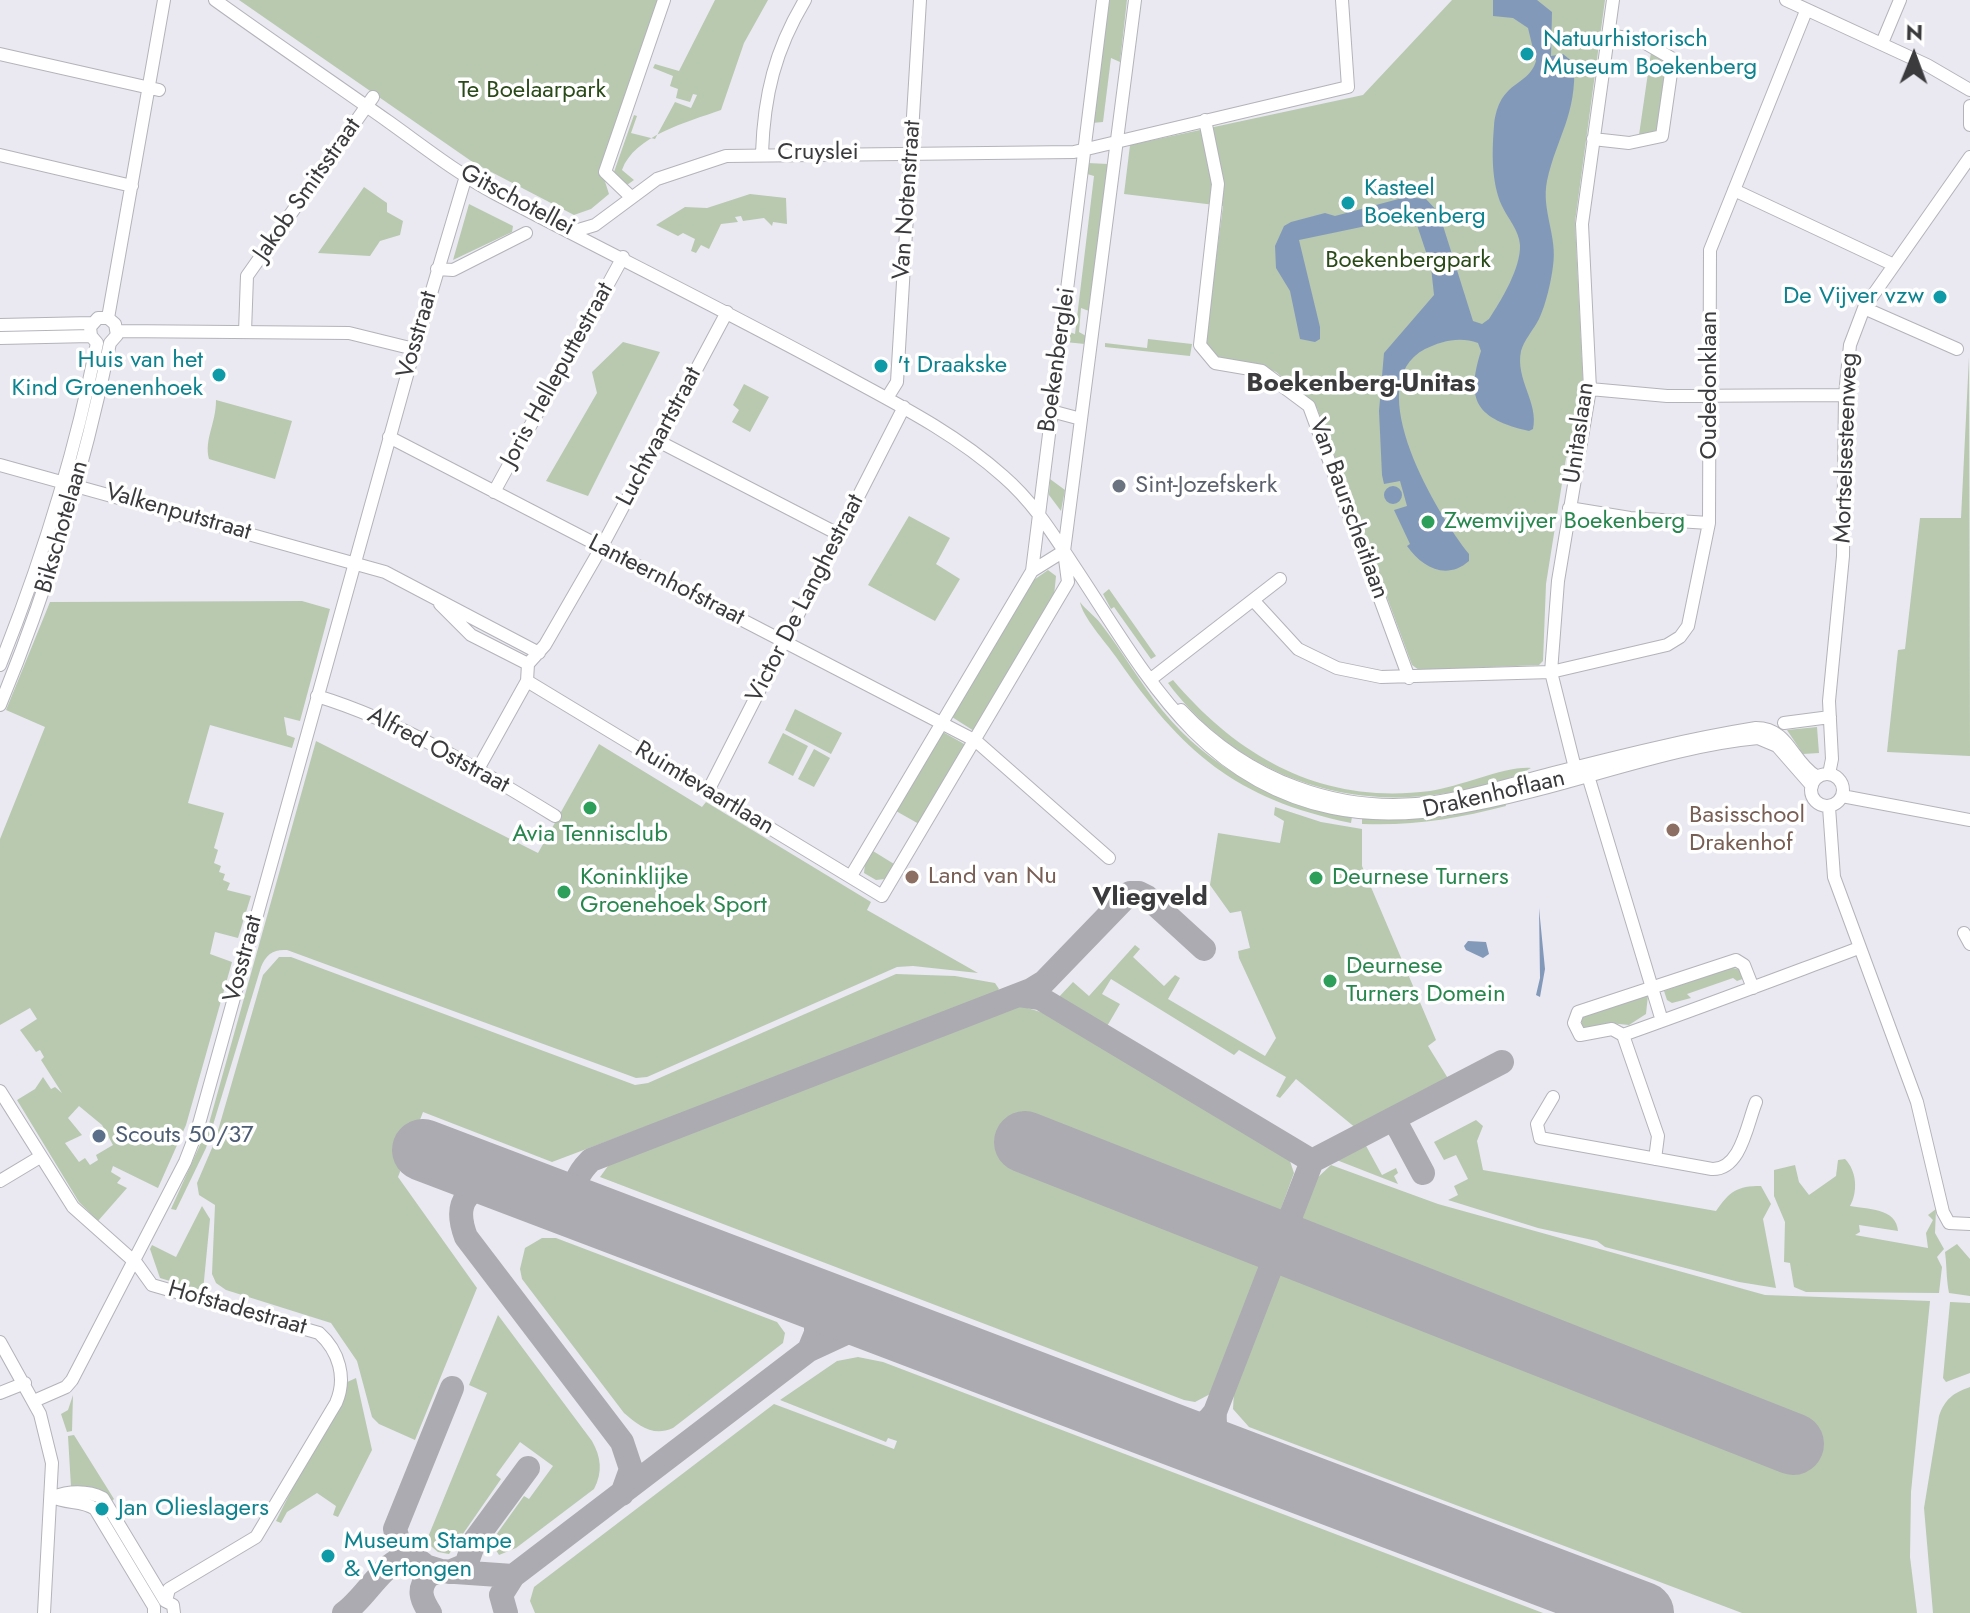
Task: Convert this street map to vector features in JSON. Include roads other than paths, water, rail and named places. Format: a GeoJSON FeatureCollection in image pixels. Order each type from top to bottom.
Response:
{"type":"FeatureCollection","features":[{"type":"Feature","properties":{"kind":"street"},"geometry":{"type":"LineString","coordinates":[[101,335],[108,318],[132,186],[155,89],[164,0]]}},
{"type":"Feature","properties":{"kind":"street","name":"Gitschotellei"},"geometry":{"type":"LineString","coordinates":[[215,0],[370,102],[466,176],[838,372]]}},
{"type":"Feature","properties":{"kind":"street"},"geometry":{"type":"LineString","coordinates":[[630,196],[605,172],[664,0]]}},
{"type":"Feature","properties":{"kind":"street"},"geometry":{"type":"LineString","coordinates":[[762,153],[764,108],[773,64],[805,0]]}},
{"type":"Feature","properties":{"kind":"street","name":"Van Notenstraat"},"geometry":{"type":"LineString","coordinates":[[887,398],[897,382],[920,0]]}},
{"type":"Feature","properties":{"kind":"street","name":"Boekenberglei"},"geometry":{"type":"LineString","coordinates":[[851,876],[1032,571],[1103,0]]}},
{"type":"Feature","properties":{"kind":"street","name":"Boekenberglei"},"geometry":{"type":"LineString","coordinates":[[882,896],[1068,582],[1064,551],[1135,0]]}},
{"type":"Feature","properties":{"kind":"street"},"geometry":{"type":"LineString","coordinates":[[1086,150],[1348,87],[1342,0]]}},
{"type":"Feature","properties":{"kind":"street","name":"Unitaslaan"},"geometry":{"type":"LineString","coordinates":[[1613,0],[1582,224],[1590,389],[1558,581],[1551,672],[1578,772],[1589,779],[1662,1021]]}},
{"type":"Feature","properties":{"kind":"street"},"geometry":{"type":"LineString","coordinates":[[1786,0],[1882,43],[1970,90]]}},
{"type":"Feature","properties":{"kind":"street"},"geometry":{"type":"LineString","coordinates":[[1882,43],[1900,0]]}},
{"type":"Feature","properties":{"kind":"street","name":"Oudedonklaan"},"geometry":{"type":"LineString","coordinates":[[1551,672],[1667,645],[1680,637],[1691,618],[1709,523],[1710,250],[1806,11]]}},
{"type":"Feature","properties":{"kind":"street"},"geometry":{"type":"LineString","coordinates":[[1593,139],[1629,143],[1662,136],[1673,59],[1661,49],[1640,40],[1608,35]]}},
{"type":"Feature","properties":{"kind":"street"},"geometry":{"type":"LineString","coordinates":[[0,54],[155,89]]}},
{"type":"Feature","properties":{"kind":"street","name":"Jakob Smitsstraat"},"geometry":{"type":"LineString","coordinates":[[245,332],[246,278],[370,102]]}},
{"type":"Feature","properties":{"kind":"street"},"geometry":{"type":"LineString","coordinates":[[1970,106],[1970,125]]}},
{"type":"Feature","properties":{"kind":"street","name":"Van Baurscheitlaan"},"geometry":{"type":"LineString","coordinates":[[1205,120],[1218,184],[1200,345],[1215,363],[1262,371],[1309,406],[1409,678]]}},
{"type":"Feature","properties":{"kind":"street","name":"Cruyslei"},"geometry":{"type":"LineString","coordinates":[[572,230],[591,228],[630,196],[690,165],[726,156],[1086,150]]}},
{"type":"Feature","properties":{"kind":"street"},"geometry":{"type":"LineString","coordinates":[[0,155],[132,186]]}},
{"type":"Feature","properties":{"kind":"street","name":"Mortselsesteenweg"},"geometry":{"type":"LineString","coordinates":[[1819,779],[1832,759],[1830,717],[1843,556],[1845,395],[1850,345],[1864,308],[1970,157]]}},
{"type":"Feature","properties":{"kind":"street","name":"Vosstraat"},"geometry":{"type":"LineString","coordinates":[[34,1401],[68,1385],[185,1162],[197,1131],[389,437],[466,176]]}},
{"type":"Feature","properties":{"kind":"street"},"geometry":{"type":"LineString","coordinates":[[1734,190],[1894,265]]}},
{"type":"Feature","properties":{"kind":"street","name":"Vosstraat"},"geometry":{"type":"LineString","coordinates":[[437,269],[453,270],[526,233]]}},
{"type":"Feature","properties":{"kind":"street","name":"Joris Helleputtestraat"},"geometry":{"type":"LineString","coordinates":[[494,492],[623,257]]}},
{"type":"Feature","properties":{"kind":"street"},"geometry":{"type":"LineString","coordinates":[[1864,308],[1957,349]]}},
{"type":"Feature","properties":{"kind":"street","name":"Luchtvaartstraat"},"geometry":{"type":"LineString","coordinates":[[528,664],[539,653],[601,548],[727,312]]}},
{"type":"Feature","properties":{"kind":"street"},"geometry":{"type":"LineString","coordinates":[[0,325],[101,335]]}},
{"type":"Feature","properties":{"kind":"street"},"geometry":{"type":"LineString","coordinates":[[0,338],[245,332],[349,333],[414,349]]}},
{"type":"Feature","properties":{"kind":"street","name":"Bikschotelaan"},"geometry":{"type":"LineString","coordinates":[[0,705],[43,596],[71,482],[101,335]]}},
{"type":"Feature","properties":{"kind":"street","name":"Drakenhoflaan"},"geometry":{"type":"LineString","coordinates":[[838,372],[904,407],[971,450],[1013,485],[1038,512],[1151,679],[1189,719],[1257,771],[1336,800],[1382,805],[1435,802],[1763,728],[1785,740],[1803,767],[1819,779]]}},
{"type":"Feature","properties":{"kind":"street"},"geometry":{"type":"LineString","coordinates":[[1590,389],[1710,396],[1845,395]]}},
{"type":"Feature","properties":{"kind":"street","name":"Victor De Langhestraat"},"geometry":{"type":"LineString","coordinates":[[708,791],[904,407]]}},
{"type":"Feature","properties":{"kind":"street"},"geometry":{"type":"LineString","coordinates":[[1051,411],[1081,419]]}},
{"type":"Feature","properties":{"kind":"street","name":"Lanteernhofstraat"},"geometry":{"type":"LineString","coordinates":[[389,437],[976,741],[1013,776],[1023,779],[1047,805],[1109,858]]}},
{"type":"Feature","properties":{"kind":"street"},"geometry":{"type":"LineString","coordinates":[[658,441],[840,535]]}},
{"type":"Feature","properties":{"kind":"street","name":"Valkenputstraat"},"geometry":{"type":"LineString","coordinates":[[0,465],[71,482],[385,572],[539,653]]}},
{"type":"Feature","properties":{"kind":"street","name":"Bikschotelaan"},"geometry":{"type":"LineString","coordinates":[[0,665],[71,482]]}},
{"type":"Feature","properties":{"kind":"street"},"geometry":{"type":"LineString","coordinates":[[1569,508],[1630,518],[1709,523]]}},
{"type":"Feature","properties":{"kind":"street","name":"Boekenberglei"},"geometry":{"type":"LineString","coordinates":[[1032,571],[1064,551]]}},
{"type":"Feature","properties":{"kind":"street"},"geometry":{"type":"LineString","coordinates":[[1151,679],[1280,579]]}},
{"type":"Feature","properties":{"kind":"street"},"geometry":{"type":"LineString","coordinates":[[436,598],[471,635],[528,664],[527,681],[478,769]]}},
{"type":"Feature","properties":{"kind":"street"},"geometry":{"type":"LineString","coordinates":[[1253,600],[1283,636],[1317,659],[1358,674],[1409,678],[1551,672]]}},
{"type":"Feature","properties":{"kind":"street","name":"Ruimtevaartlaan"},"geometry":{"type":"LineString","coordinates":[[527,681],[882,896]]}},
{"type":"Feature","properties":{"kind":"street","name":"Alfred Oststraat"},"geometry":{"type":"LineString","coordinates":[[317,696],[368,714],[478,769],[555,816]]}},
{"type":"Feature","properties":{"kind":"street"},"geometry":{"type":"LineString","coordinates":[[1784,723],[1830,717]]}},
{"type":"Feature","properties":{"kind":"street"},"geometry":{"type":"LineString","coordinates":[[1819,779],[1838,781],[1842,796],[1837,804],[1829,807],[1818,800],[1819,779]]}},
{"type":"Feature","properties":{"kind":"street"},"geometry":{"type":"LineString","coordinates":[[1842,796],[1970,820]]}},
{"type":"Feature","properties":{"kind":"street"},"geometry":{"type":"LineString","coordinates":[[1829,807],[1834,877],[1917,1102],[1943,1212],[1949,1223],[1970,1224]]}},
{"type":"Feature","properties":{"kind":"street"},"geometry":{"type":"LineString","coordinates":[[1753,988],[1744,965],[1736,960],[1575,1015],[1574,1023],[1580,1035],[1608,1029],[1623,1035],[1753,988],[1859,948]]}},
{"type":"Feature","properties":{"kind":"street"},"geometry":{"type":"LineString","coordinates":[[1623,1035],[1658,1136],[1655,1159]]}},
{"type":"Feature","properties":{"kind":"street","name":"Hofstadestraat"},"geometry":{"type":"LineString","coordinates":[[0,1091],[73,1207],[132,1260],[152,1285],[310,1330],[326,1339],[340,1367],[340,1394],[256,1537],[169,1589],[160,1605]]}},
{"type":"Feature","properties":{"kind":"street"},"geometry":{"type":"LineString","coordinates":[[1553,1097],[1537,1124],[1540,1138],[1712,1169],[1727,1167],[1737,1153],[1756,1102]]}},
{"type":"Feature","properties":{"kind":"street"},"geometry":{"type":"LineString","coordinates":[[0,1181],[40,1157]]}},
{"type":"Feature","properties":{"kind":"street"},"geometry":{"type":"LineString","coordinates":[[0,1342],[34,1401],[50,1452],[53,1497],[44,1613]]}},
{"type":"Feature","properties":{"kind":"street"},"geometry":{"type":"LineString","coordinates":[[0,1393],[25,1383]]}},
{"type":"Feature","properties":{"kind":"street"},"geometry":{"type":"LineString","coordinates":[[53,1497],[64,1503],[92,1506],[123,1543],[160,1605],[173,1605],[174,1613]]}},
{"type":"Feature","properties":{"kind":"water"},"geometry":{"type":"Polygon","coordinates":[[[1493,0],[1537,0],[1552,12],[1551,56],[1563,54],[1574,63],[1574,81],[1569,111],[1547,181],[1546,202],[1554,255],[1551,279],[1542,313],[1521,351],[1521,371],[1533,410],[1533,429],[1529,431],[1497,420],[1480,405],[1474,383],[1481,351],[1478,343],[1451,340],[1425,349],[1406,366],[1399,390],[1401,419],[1410,450],[1440,510],[1469,554],[1469,561],[1460,567],[1443,571],[1427,565],[1407,546],[1410,544],[1394,510],[1407,506],[1400,481],[1384,484],[1382,475],[1379,411],[1384,353],[1434,295],[1431,267],[1414,216],[1299,240],[1320,327],[1320,339],[1315,342],[1300,339],[1290,291],[1276,268],[1275,246],[1284,226],[1291,222],[1325,213],[1335,216],[1406,197],[1426,199],[1439,213],[1473,321],[1482,324],[1489,319],[1514,274],[1520,245],[1496,187],[1494,126],[1497,111],[1507,92],[1527,76],[1536,61],[1528,28],[1513,18],[1493,16],[1493,0]]]}},
{"type":"Feature","properties":{"kind":"water"},"geometry":{"type":"Polygon","coordinates":[[[1393,486],[1402,495],[1393,504],[1384,495],[1393,486]]]}},
{"type":"Feature","properties":{"kind":"water"},"geometry":{"type":"Polygon","coordinates":[[[1539,908],[1545,969],[1540,997],[1536,995],[1540,978],[1539,908]]]}},
{"type":"Feature","properties":{"kind":"water"},"geometry":{"type":"Polygon","coordinates":[[[1468,941],[1486,942],[1489,954],[1483,958],[1466,950],[1464,946],[1468,941]]]}},
{"type":"Feature","properties":{"kind":"place","name":"Natuurhistorisch Museum Boekenberg"},"geometry":{"type":"Point","coordinates":[1527,54]}},
{"type":"Feature","properties":{"kind":"place","name":"Kasteel Boekenberg"},"geometry":{"type":"Point","coordinates":[1348,203]}},
{"type":"Feature","properties":{"kind":"place","name":"De Vijver vzw"},"geometry":{"type":"Point","coordinates":[1940,297]}},
{"type":"Feature","properties":{"kind":"place","name":"'t Draakske"},"geometry":{"type":"Point","coordinates":[881,366]}},
{"type":"Feature","properties":{"kind":"place","name":"Huis van het Kind Groenenhoek"},"geometry":{"type":"Point","coordinates":[219,375]}},
{"type":"Feature","properties":{"kind":"place","name":"Sint-Jozefskerk"},"geometry":{"type":"Point","coordinates":[1119,486]}},
{"type":"Feature","properties":{"kind":"place","name":"Zwemvijver Boekenberg"},"geometry":{"type":"Point","coordinates":[1428,522]}},
{"type":"Feature","properties":{"kind":"place","name":"Avia Tennisclub"},"geometry":{"type":"Point","coordinates":[590,808]}},
{"type":"Feature","properties":{"kind":"place","name":"Basisschool Drakenhof"},"geometry":{"type":"Point","coordinates":[1673,830]}},
{"type":"Feature","properties":{"kind":"place","name":"Land van Nu"},"geometry":{"type":"Point","coordinates":[912,877]}},
{"type":"Feature","properties":{"kind":"place","name":"Deurnese Turners"},"geometry":{"type":"Point","coordinates":[1316,878]}},
{"type":"Feature","properties":{"kind":"place","name":"Koninklijke Groenehoek Sport"},"geometry":{"type":"Point","coordinates":[564,892]}},
{"type":"Feature","properties":{"kind":"place","name":"Deurnese Turners Domein"},"geometry":{"type":"Point","coordinates":[1330,981]}},
{"type":"Feature","properties":{"kind":"place","name":"Scouts 50/37"},"geometry":{"type":"Point","coordinates":[99,1136]}},
{"type":"Feature","properties":{"kind":"place","name":"Jan Olieslagers"},"geometry":{"type":"Point","coordinates":[102,1509]}},
{"type":"Feature","properties":{"kind":"place","name":"Museum Stampe & Vertongen"},"geometry":{"type":"Point","coordinates":[328,1556]}},
{"type":"Feature","properties":{"kind":"district","name":"Boekenberg-Unitas"},"geometry":{"type":"Point","coordinates":[1361,385]}},
{"type":"Feature","properties":{"kind":"district","name":"Vliegveld"},"geometry":{"type":"Point","coordinates":[1150,899]}},
{"type":"Feature","properties":{"kind":"park label","name":"Te Boelaarpark"},"geometry":{"type":"Point","coordinates":[532,91]}},
{"type":"Feature","properties":{"kind":"park label","name":"Boekenbergpark"},"geometry":{"type":"Point","coordinates":[1408,261]}}]}
